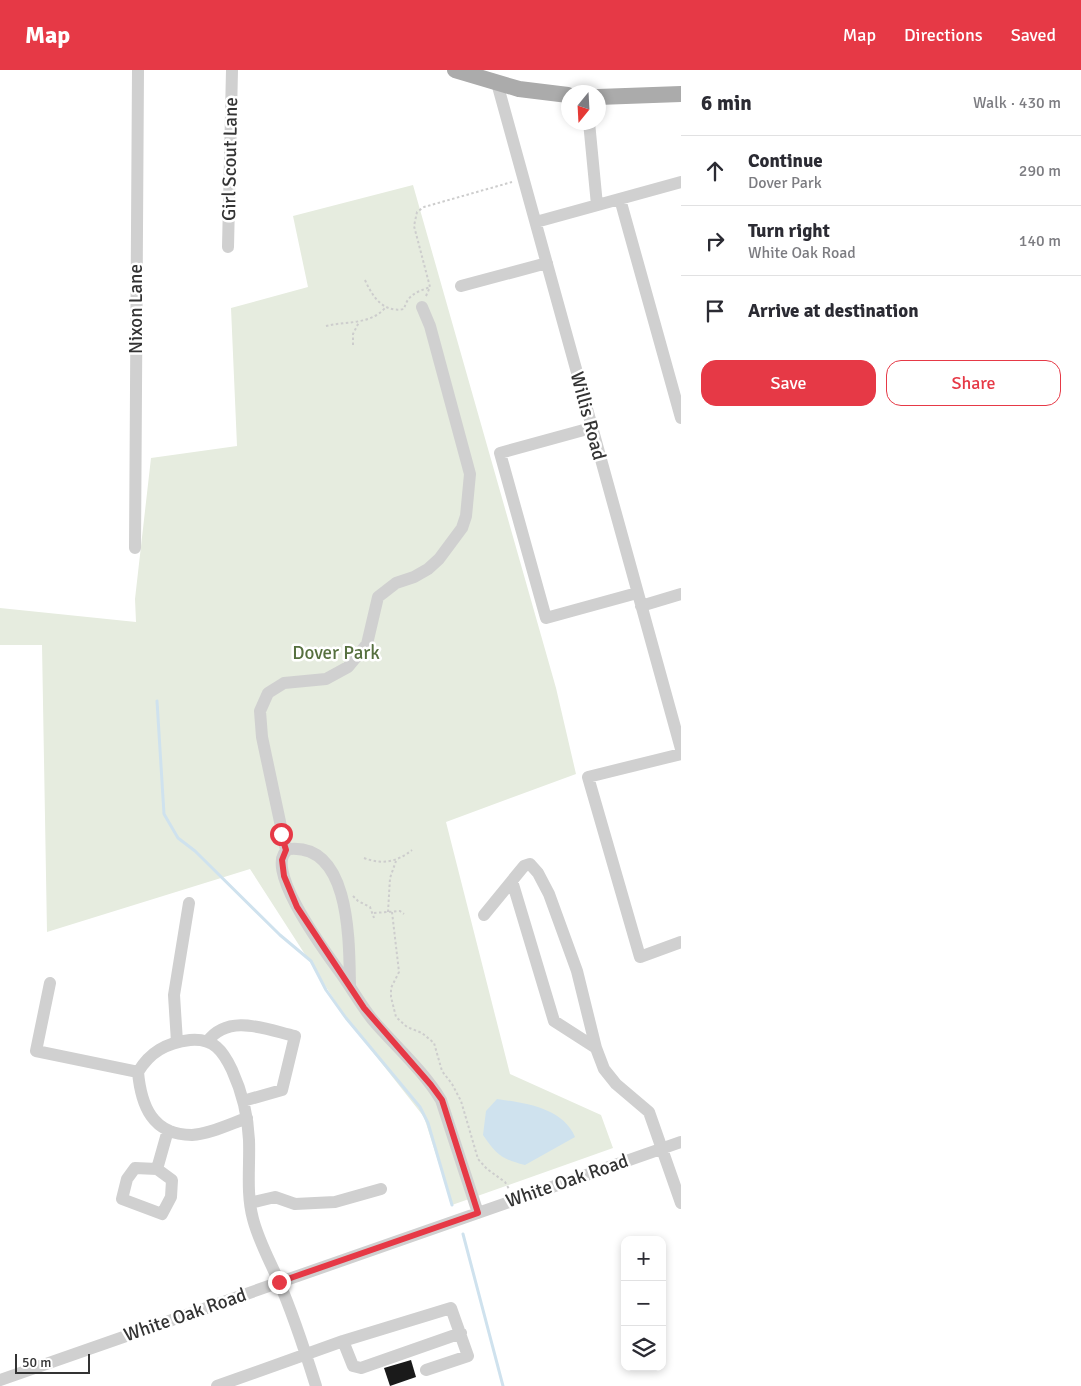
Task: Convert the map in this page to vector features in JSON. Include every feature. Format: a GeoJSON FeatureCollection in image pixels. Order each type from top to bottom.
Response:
{"type":"FeatureCollection","features":[{"type":"Feature","properties":{"kind":"main road"},"geometry":{"type":"LineString","coordinates":[[455,70],[519,89],[561,94]]}},
{"type":"Feature","properties":{"kind":"main road"},"geometry":{"type":"LineString","coordinates":[[606,97],[681,94]]}},
{"type":"Feature","properties":{"kind":"street","name":"Nixon Lane"},"geometry":{"type":"LineString","coordinates":[[135,548],[138,70]]}},
{"type":"Feature","properties":{"kind":"street","name":"Girl Scout Lane"},"geometry":{"type":"LineString","coordinates":[[228,247],[232,70]]}},
{"type":"Feature","properties":{"kind":"street","name":"Willis Road"},"geometry":{"type":"LineString","coordinates":[[497,83],[681,749]]}},
{"type":"Feature","properties":{"kind":"street"},"geometry":{"type":"LineString","coordinates":[[589,130],[597,205]]}},
{"type":"Feature","properties":{"kind":"street"},"geometry":{"type":"LineString","coordinates":[[536,222],[681,182]]}},
{"type":"Feature","properties":{"kind":"street"},"geometry":{"type":"LineString","coordinates":[[620,199],[681,418]]}},
{"type":"Feature","properties":{"kind":"street"},"geometry":{"type":"LineString","coordinates":[[462,286],[547,262]]}},
{"type":"Feature","properties":{"kind":"street"},"geometry":{"type":"LineString","coordinates":[[422,307],[430,326],[470,474],[466,516],[462,528],[440,559],[418,575],[396,583],[378,597],[367,644],[348,667],[326,679],[284,683],[268,693],[263,701],[260,720],[262,738],[286,850],[283,868],[292,898],[368,1014],[442,1100],[478,1213]]}},
{"type":"Feature","properties":{"kind":"street"},"geometry":{"type":"LineString","coordinates":[[591,428],[500,453],[502,462],[546,618],[637,593]]}},
{"type":"Feature","properties":{"kind":"street"},"geometry":{"type":"LineString","coordinates":[[641,606],[681,594]]}},
{"type":"Feature","properties":{"kind":"street"},"geometry":{"type":"LineString","coordinates":[[681,754],[588,776],[640,957],[681,942]]}},
{"type":"Feature","properties":{"kind":"street"},"geometry":{"type":"LineString","coordinates":[[286,850],[299,849],[315,855],[327,866],[339,886],[348,924],[350,986]]}},
{"type":"Feature","properties":{"kind":"street"},"geometry":{"type":"LineString","coordinates":[[484,915],[524,866],[530,864],[538,873],[549,894],[577,971],[596,1048],[610,1077],[649,1112],[681,1203]]}},
{"type":"Feature","properties":{"kind":"street"},"geometry":{"type":"LineString","coordinates":[[512,881],[554,1021],[596,1048]]}},
{"type":"Feature","properties":{"kind":"street"},"geometry":{"type":"LineString","coordinates":[[177,1042],[174,996],[189,903]]}},
{"type":"Feature","properties":{"kind":"street"},"geometry":{"type":"LineString","coordinates":[[50,983],[36,1051],[138,1072]]}},
{"type":"Feature","properties":{"kind":"street"},"geometry":{"type":"LineString","coordinates":[[207,1042],[213,1034],[227,1026],[250,1026],[294,1036],[282,1090],[243,1101]]}},
{"type":"Feature","properties":{"kind":"street"},"geometry":{"type":"LineString","coordinates":[[247,1118],[191,1135],[168,1130],[154,1121],[145,1109],[140,1096],[138,1072],[153,1052],[177,1042],[200,1040],[207,1042],[224,1053],[239,1086],[247,1118],[250,1203],[253,1219],[266,1256],[279,1282],[316,1386]]}},
{"type":"Feature","properties":{"kind":"street"},"geometry":{"type":"LineString","coordinates":[[157,1169],[168,1130]]}},
{"type":"Feature","properties":{"kind":"street","name":"White Oak Road"},"geometry":{"type":"LineString","coordinates":[[0,1380],[681,1142]]}},
{"type":"Feature","properties":{"kind":"street"},"geometry":{"type":"LineString","coordinates":[[250,1203],[275,1197],[295,1204],[334,1202],[381,1189]]}},
{"type":"Feature","properties":{"kind":"street"},"geometry":{"type":"LineString","coordinates":[[217,1386],[343,1341],[451,1308],[468,1356],[426,1370]]}},
{"type":"Feature","properties":{"kind":"street"},"geometry":{"type":"LineString","coordinates":[[343,1341],[353,1366],[361,1368],[461,1333]]}},
{"type":"Feature","properties":{"kind":"path"},"geometry":{"type":"LineString","coordinates":[[422,307],[430,288],[414,226],[417,212],[424,207],[524,179]]}},
{"type":"Feature","properties":{"kind":"path"},"geometry":{"type":"LineString","coordinates":[[365,280],[379,302],[386,308],[395,311],[404,309],[406,302],[413,294],[430,288]]}},
{"type":"Feature","properties":{"kind":"path"},"geometry":{"type":"LineString","coordinates":[[326,326],[340,322],[359,322],[380,314],[386,308]]}},
{"type":"Feature","properties":{"kind":"path"},"geometry":{"type":"LineString","coordinates":[[353,345],[353,334],[359,322]]}},
{"type":"Feature","properties":{"kind":"path"},"geometry":{"type":"LineString","coordinates":[[364,858],[376,861],[396,861],[412,850]]}},
{"type":"Feature","properties":{"kind":"path"},"geometry":{"type":"LineString","coordinates":[[388,912],[390,878],[396,861]]}},
{"type":"Feature","properties":{"kind":"path"},"geometry":{"type":"LineString","coordinates":[[352,895],[358,901],[370,907],[374,913],[374,918]]}},
{"type":"Feature","properties":{"kind":"path"},"geometry":{"type":"LineString","coordinates":[[374,913],[400,911],[404,914]]}},
{"type":"Feature","properties":{"kind":"path"},"geometry":{"type":"LineString","coordinates":[[392,912],[399,972],[391,988],[396,1017],[407,1027],[422,1033],[434,1043],[442,1071],[461,1101],[478,1158],[487,1169],[505,1182],[508,1189]]}},
{"type":"Feature","properties":{"kind":"green space","name":"Dover Park"},"geometry":{"type":"Polygon","coordinates":[[[413,185],[556,688],[576,774],[446,822],[510,1074],[601,1115],[613,1148],[452,1205],[424,1117],[346,1018],[250,869],[47,932],[42,645],[0,645],[0,608],[136,622],[135,599],[151,458],[237,446],[231,308],[308,287],[293,216],[413,185]]]}},
{"type":"Feature","properties":{"kind":"water"},"geometry":{"type":"Polygon","coordinates":[[[497,1099],[531,1105],[552,1113],[562,1119],[575,1137],[525,1165],[505,1158],[492,1147],[483,1135],[486,1111],[497,1099]]]}},
{"type":"Feature","properties":{"kind":"building"},"geometry":{"type":"Polygon","coordinates":[[[411,1360],[416,1377],[390,1386],[384,1368],[411,1360]]]}},
{"type":"Feature","properties":{"kind":"waterway"},"geometry":{"type":"LineString","coordinates":[[157,701],[164,814],[178,838],[195,851],[280,935],[311,961],[326,990],[346,1018],[420,1107],[428,1123],[452,1205]]}},
{"type":"Feature","properties":{"kind":"waterway"},"geometry":{"type":"LineString","coordinates":[[463,1234],[503,1386]]}},
{"type":"Feature","properties":{"kind":"route"},"geometry":{"type":"LineString","coordinates":[[279,1282],[478,1213],[442,1100],[373,1020],[297,907],[284,876],[282,860],[286,850],[281,834]]}}]}
